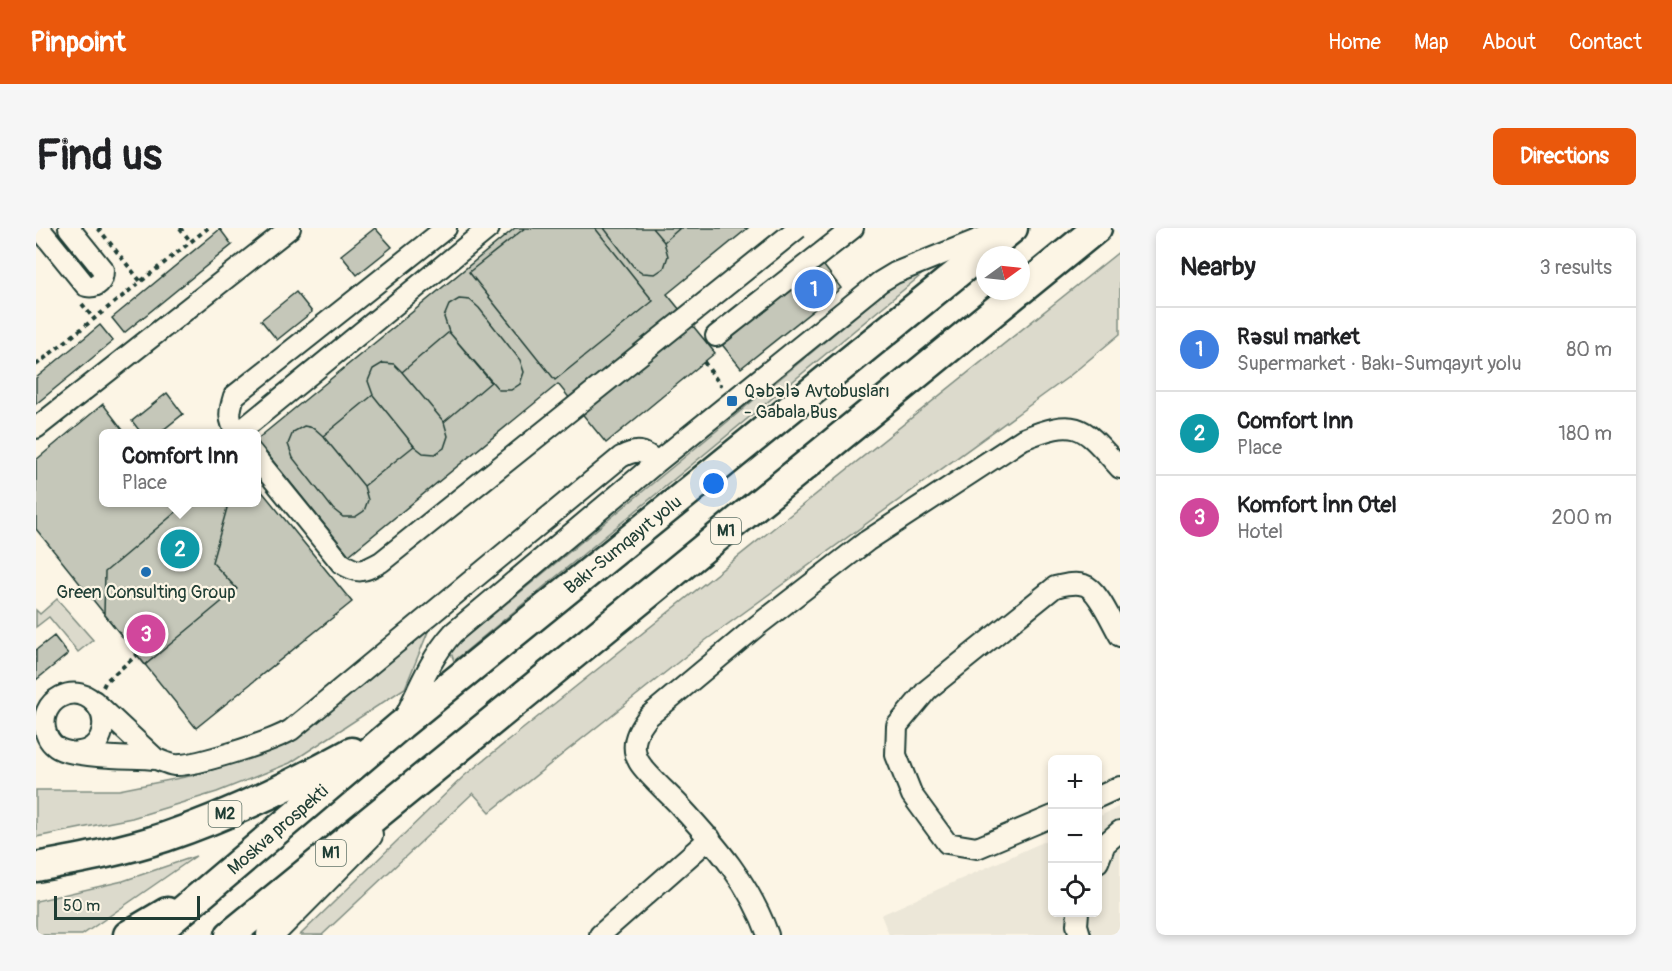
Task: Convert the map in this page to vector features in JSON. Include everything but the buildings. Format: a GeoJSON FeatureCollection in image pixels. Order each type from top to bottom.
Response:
{"type":"FeatureCollection","features":[{"type":"Feature","properties":{"kind":"highway","name":"Bakı-Sumqayıt yolu"},"geometry":{"type":"LineString","coordinates":[[401,725],[1013,228]]}},
{"type":"Feature","properties":{"kind":"highway","name":"M1"},"geometry":{"type":"LineString","coordinates":[[1030,282],[1096,228]]}},
{"type":"Feature","properties":{"kind":"highway","name":"M1"},"geometry":{"type":"LineString","coordinates":[[231,935],[1008,300]]}},
{"type":"Feature","properties":{"kind":"highway","name":"M2"},"geometry":{"type":"LineString","coordinates":[[36,867],[116,851],[222,816],[333,762],[401,725]]}},
{"type":"Feature","properties":{"kind":"highway","name":"Moskva prospekti"},"geometry":{"type":"LineString","coordinates":[[154,935],[401,725]]}},
{"type":"Feature","properties":{"kind":"highway"},"geometry":{"type":"LineString","coordinates":[[128,935],[218,882]]}},
{"type":"Feature","properties":{"kind":"main road"},"geometry":{"type":"LineString","coordinates":[[270,935],[432,771]]}},
{"type":"Feature","properties":{"kind":"street"},"geometry":{"type":"LineString","coordinates":[[39,228],[86,286],[93,287],[99,284],[103,277],[103,270],[69,228]]}},
{"type":"Feature","properties":{"kind":"street"},"geometry":{"type":"LineString","coordinates":[[36,428],[290,228]]}},
{"type":"Feature","properties":{"kind":"street"},"geometry":{"type":"LineString","coordinates":[[234,429],[230,422],[229,411],[234,396],[446,228]]}},
{"type":"Feature","properties":{"kind":"street"},"geometry":{"type":"LineString","coordinates":[[243,429],[489,228]]}},
{"type":"Feature","properties":{"kind":"street"},"geometry":{"type":"LineString","coordinates":[[261,464],[341,563],[353,570],[366,570],[381,562],[798,228]]}},
{"type":"Feature","properties":{"kind":"street"},"geometry":{"type":"LineString","coordinates":[[716,336],[854,228]]}},
{"type":"Feature","properties":{"kind":"street"},"geometry":{"type":"LineString","coordinates":[[401,725],[430,663],[453,633],[657,462],[880,282],[895,273],[1008,228]]}},
{"type":"Feature","properties":{"kind":"street"},"geometry":{"type":"LineString","coordinates":[[768,935],[761,916],[742,881],[710,838],[639,762],[634,745],[638,729],[649,716],[758,625],[867,541],[1023,439],[1049,428],[1072,427],[1089,434],[1120,468]]}},
{"type":"Feature","properties":{"kind":"street"},"geometry":{"type":"LineString","coordinates":[[156,759],[94,701],[81,694],[67,694],[54,700],[45,712],[44,726],[49,740],[60,750],[74,753],[156,759],[174,765],[188,765],[268,741],[291,730],[614,462],[635,451],[645,452],[657,462]]}},
{"type":"Feature","properties":{"kind":"street"},"geometry":{"type":"LineString","coordinates":[[1048,818],[977,848],[947,843],[912,795],[896,755],[897,726],[927,690],[1055,587],[1070,584],[1084,585],[1094,592],[1120,636]]}},
{"type":"Feature","properties":{"kind":"street"},"geometry":{"type":"LineString","coordinates":[[74,753],[88,750],[98,740],[104,727],[102,712],[94,701]]}},
{"type":"Feature","properties":{"kind":"street"},"geometry":{"type":"LineString","coordinates":[[1102,794],[1120,787]]}},
{"type":"Feature","properties":{"kind":"street"},"geometry":{"type":"LineString","coordinates":[[1102,853],[1106,844],[1120,831]]}},
{"type":"Feature","properties":{"kind":"street"},"geometry":{"type":"LineString","coordinates":[[600,935],[710,838]]}},
{"type":"Feature","properties":{"kind":"street"},"geometry":{"type":"LineString","coordinates":[[1078,917],[1080,935]]}},
{"type":"Feature","properties":{"kind":"path"},"geometry":{"type":"LineString","coordinates":[[98,228],[141,282]]}},
{"type":"Feature","properties":{"kind":"path"},"geometry":{"type":"LineString","coordinates":[[180,228],[191,242]]}},
{"type":"Feature","properties":{"kind":"path"},"geometry":{"type":"LineString","coordinates":[[36,365],[208,228]]}},
{"type":"Feature","properties":{"kind":"path"},"geometry":{"type":"LineString","coordinates":[[704,362],[732,401]]}},
{"type":"Feature","properties":{"kind":"path"},"geometry":{"type":"LineString","coordinates":[[94,701],[106,681],[137,655]]}},
{"type":"Feature","properties":{"kind":"shaded area"},"geometry":{"type":"Polygon","coordinates":[[[1120,251],[1120,334],[1067,378],[706,640],[490,812],[473,793],[322,935],[300,935],[464,776],[1120,251]]]}},
{"type":"Feature","properties":{"kind":"shaded area"},"geometry":{"type":"Polygon","coordinates":[[[925,272],[454,661],[450,650],[896,283],[925,272]]]}},
{"type":"Feature","properties":{"kind":"shaded area"},"geometry":{"type":"Polygon","coordinates":[[[57,599],[93,640],[78,652],[49,617],[36,627],[36,610],[40,614],[57,599]]]}},
{"type":"Feature","properties":{"kind":"shaded area"},"geometry":{"type":"Polygon","coordinates":[[[430,627],[405,688],[290,763],[217,792],[132,818],[36,837],[36,790],[119,790],[200,774],[291,743],[430,627]]]}},
{"type":"Feature","properties":{"kind":"shaded area"},"geometry":{"type":"Polygon","coordinates":[[[1120,806],[1120,935],[889,935],[881,915],[1048,840],[1048,917],[1102,917],[1102,815],[1120,806]]]}},
{"type":"Feature","properties":{"kind":"shaded area"},"geometry":{"type":"Polygon","coordinates":[[[196,856],[82,935],[36,935],[36,901],[123,881],[196,856]]]}},
{"type":"Feature","properties":{"kind":"place","name":"Rәsul market"},"geometry":{"type":"Point","coordinates":[814,289]}},
{"type":"Feature","properties":{"kind":"place","name":"Qəbələ Avtobusları - Gabala Bus"},"geometry":{"type":"Point","coordinates":[732,401]}},
{"type":"Feature","properties":{"kind":"place","name":"Comfort Inn"},"geometry":{"type":"Point","coordinates":[180,549]}},
{"type":"Feature","properties":{"kind":"place","name":"Green Consulting Group"},"geometry":{"type":"Point","coordinates":[146,572]}},
{"type":"Feature","properties":{"kind":"place","name":"Komfort İnn Otel"},"geometry":{"type":"Point","coordinates":[146,634]}}]}
